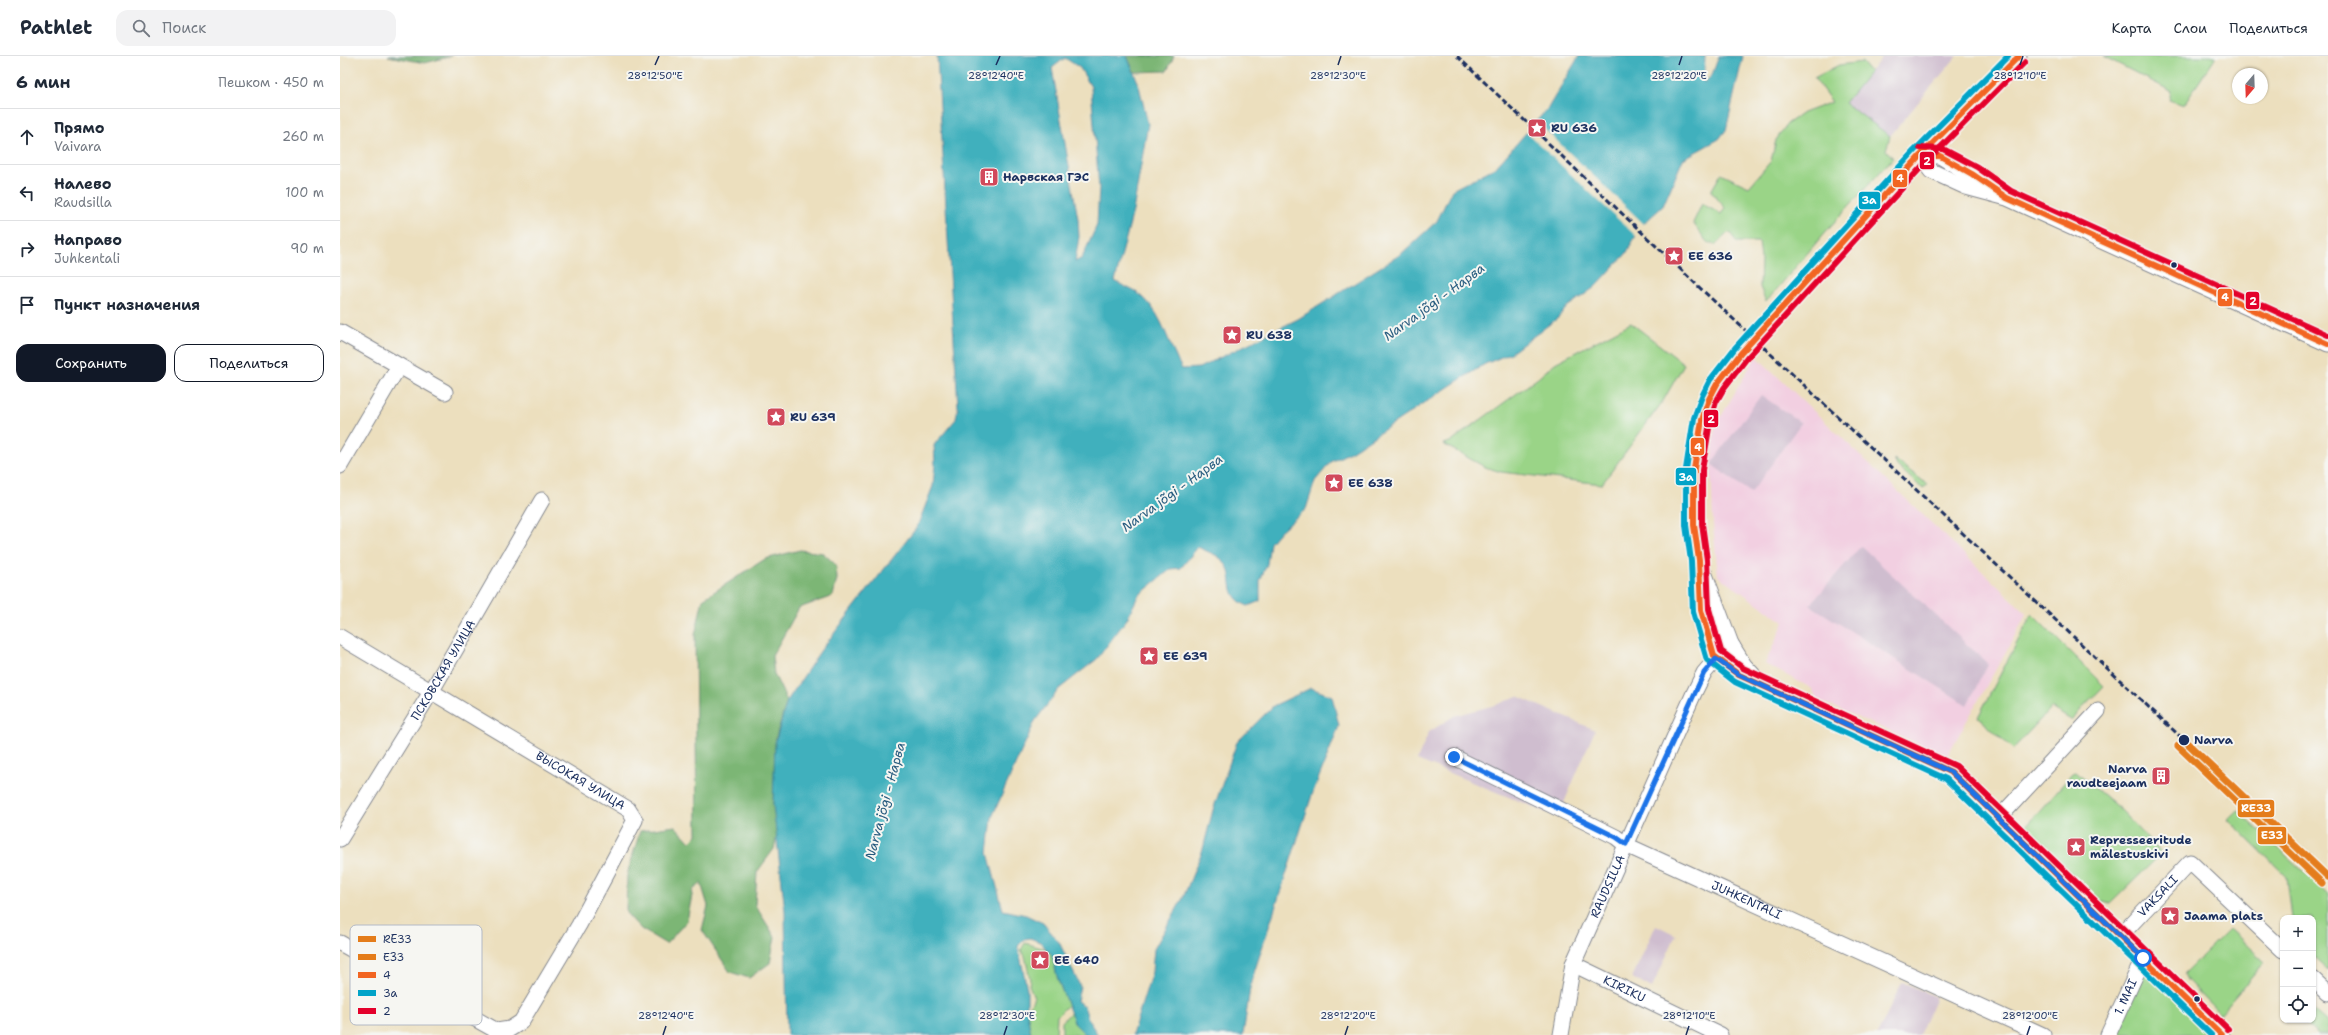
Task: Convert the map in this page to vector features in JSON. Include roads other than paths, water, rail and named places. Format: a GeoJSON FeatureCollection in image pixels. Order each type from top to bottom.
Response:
{"type":"FeatureCollection","features":[{"type":"Feature","properties":{"kind":"street"},"geometry":{"type":"LineString","coordinates":[[2020,56],[1920,156],[1756,337],[1717,384],[1702,420],[1694,469],[1694,525],[1699,560],[1700,605],[1716,658],[1739,675],[1951,772],[2222,1035]]}},
{"type":"Feature","properties":{"kind":"street"},"geometry":{"type":"LineString","coordinates":[[1920,156],[1931,171],[1966,187],[2007,198],[2328,344]]}},
{"type":"Feature","properties":{"kind":"street"},"geometry":{"type":"LineString","coordinates":[[340,332],[445,392]]}},
{"type":"Feature","properties":{"kind":"street"},"geometry":{"type":"LineString","coordinates":[[340,466],[399,366]]}},
{"type":"Feature","properties":{"kind":"street","name":"ПСКОВСКАЯ УЛИЦА"},"geometry":{"type":"LineString","coordinates":[[340,838],[431,692],[542,500]]}},
{"type":"Feature","properties":{"kind":"street"},"geometry":{"type":"LineString","coordinates":[[1699,560],[1732,645],[1752,675],[1768,688]]}},
{"type":"Feature","properties":{"kind":"street","name":"ВЫСОКАЯ УЛИЦА"},"geometry":{"type":"LineString","coordinates":[[340,638],[628,809],[635,820],[579,925],[521,1022],[510,1030],[497,1031],[482,1023]]}},
{"type":"Feature","properties":{"kind":"street","name":"RAUDSILLA"},"geometry":{"type":"LineString","coordinates":[[1561,1035],[1573,964],[1704,673],[1716,658],[1713,646],[1718,641],[1725,640],[1732,645]]}},
{"type":"Feature","properties":{"kind":"street"},"geometry":{"type":"LineString","coordinates":[[1998,819],[2098,711]]}},
{"type":"Feature","properties":{"kind":"street","name":"JUHKENTALI"},"geometry":{"type":"LineString","coordinates":[[1454,757],[1616,837],[1626,844],[2043,1035]]}},
{"type":"Feature","properties":{"kind":"street","name":"VAKSALI"},"geometry":{"type":"LineString","coordinates":[[2120,936],[2190,862],[2280,947]]}},
{"type":"Feature","properties":{"kind":"street","name":"ВЫСОКАЯ УЛИЦА"},"geometry":{"type":"LineString","coordinates":[[340,943],[350,949]]}},
{"type":"Feature","properties":{"kind":"street","name":"1. MAI"},"geometry":{"type":"LineString","coordinates":[[2108,1035],[2143,958]]}},
{"type":"Feature","properties":{"kind":"street","name":"KIRIKU"},"geometry":{"type":"LineString","coordinates":[[1573,964],[1720,1035]]}},
{"type":"Feature","properties":{"kind":"street"},"geometry":{"type":"LineString","coordinates":[[2316,982],[2328,993]]}},
{"type":"Feature","properties":{"kind":"water","name":"Narva jõgi - Нарва"},"geometry":{"type":"Polygon","coordinates":[[[937,56],[1127,56],[1138,82],[1148,124],[1133,211],[1115,281],[1134,291],[1144,298],[1151,306],[1157,314],[1182,369],[1199,368],[1298,319],[1401,254],[1437,221],[1452,190],[1496,167],[1548,108],[1579,56],[1705,56],[1704,83],[1712,75],[1719,56],[1743,56],[1726,130],[1719,139],[1683,159],[1663,206],[1641,226],[1626,254],[1595,287],[1567,307],[1558,318],[1511,353],[1485,364],[1352,451],[1331,462],[1315,481],[1306,509],[1280,531],[1270,543],[1267,564],[1260,581],[1260,601],[1248,606],[1240,601],[1232,591],[1229,572],[1226,565],[1219,557],[1198,547],[1181,568],[1171,569],[1138,596],[1127,619],[1097,659],[1059,689],[1035,721],[992,817],[988,853],[1003,910],[1026,915],[1043,923],[1059,942],[1080,986],[1077,1001],[1084,1006],[1089,1021],[1098,1035],[1086,1035],[1075,1024],[1058,980],[1052,955],[1040,942],[1030,938],[1025,939],[1018,946],[1027,989],[1027,1013],[1031,1035],[787,1035],[785,911],[773,805],[775,743],[787,701],[821,650],[917,527],[933,486],[935,464],[934,445],[956,419],[958,407],[937,56]],[[1065,58],[1052,68],[1078,219],[1079,237],[1075,262],[1082,258],[1097,225],[1099,188],[1091,87],[1080,68],[1065,58]]]}},
{"type":"Feature","properties":{"kind":"water"},"geometry":{"type":"Polygon","coordinates":[[[1311,688],[1332,696],[1339,726],[1312,795],[1251,982],[1243,1035],[1132,1035],[1152,972],[1154,949],[1183,898],[1203,849],[1213,810],[1237,742],[1273,706],[1311,688]]]}},
{"type":"Feature","properties":{"kind":"railway"},"geometry":{"type":"LineString","coordinates":[[1457,56],[1699,287],[2184,740]]}},
{"type":"Feature","properties":{"kind":"place","name":"RU 636"},"geometry":{"type":"Point","coordinates":[1537,128]}},
{"type":"Feature","properties":{"kind":"place","name":"Нарвская ГЭС"},"geometry":{"type":"Point","coordinates":[989,177]}},
{"type":"Feature","properties":{"kind":"place","name":"EE 636"},"geometry":{"type":"Point","coordinates":[1674,256]}},
{"type":"Feature","properties":{"kind":"place","name":"RU 638"},"geometry":{"type":"Point","coordinates":[1232,335]}},
{"type":"Feature","properties":{"kind":"place","name":"RU 639"},"geometry":{"type":"Point","coordinates":[776,417]}},
{"type":"Feature","properties":{"kind":"place","name":"EE 638"},"geometry":{"type":"Point","coordinates":[1334,483]}},
{"type":"Feature","properties":{"kind":"place","name":"EE 639"},"geometry":{"type":"Point","coordinates":[1149,656]}},
{"type":"Feature","properties":{"kind":"place","name":"Narva"},"geometry":{"type":"Point","coordinates":[2184,740]}},
{"type":"Feature","properties":{"kind":"place","name":"Narva raudteejaam"},"geometry":{"type":"Point","coordinates":[2161,776]}},
{"type":"Feature","properties":{"kind":"place","name":"Represseeritude mälestuskivi"},"geometry":{"type":"Point","coordinates":[2076,847]}},
{"type":"Feature","properties":{"kind":"place","name":"Jaama plats"},"geometry":{"type":"Point","coordinates":[2170,916]}},
{"type":"Feature","properties":{"kind":"place","name":"EE 640"},"geometry":{"type":"Point","coordinates":[1040,960]}}]}
